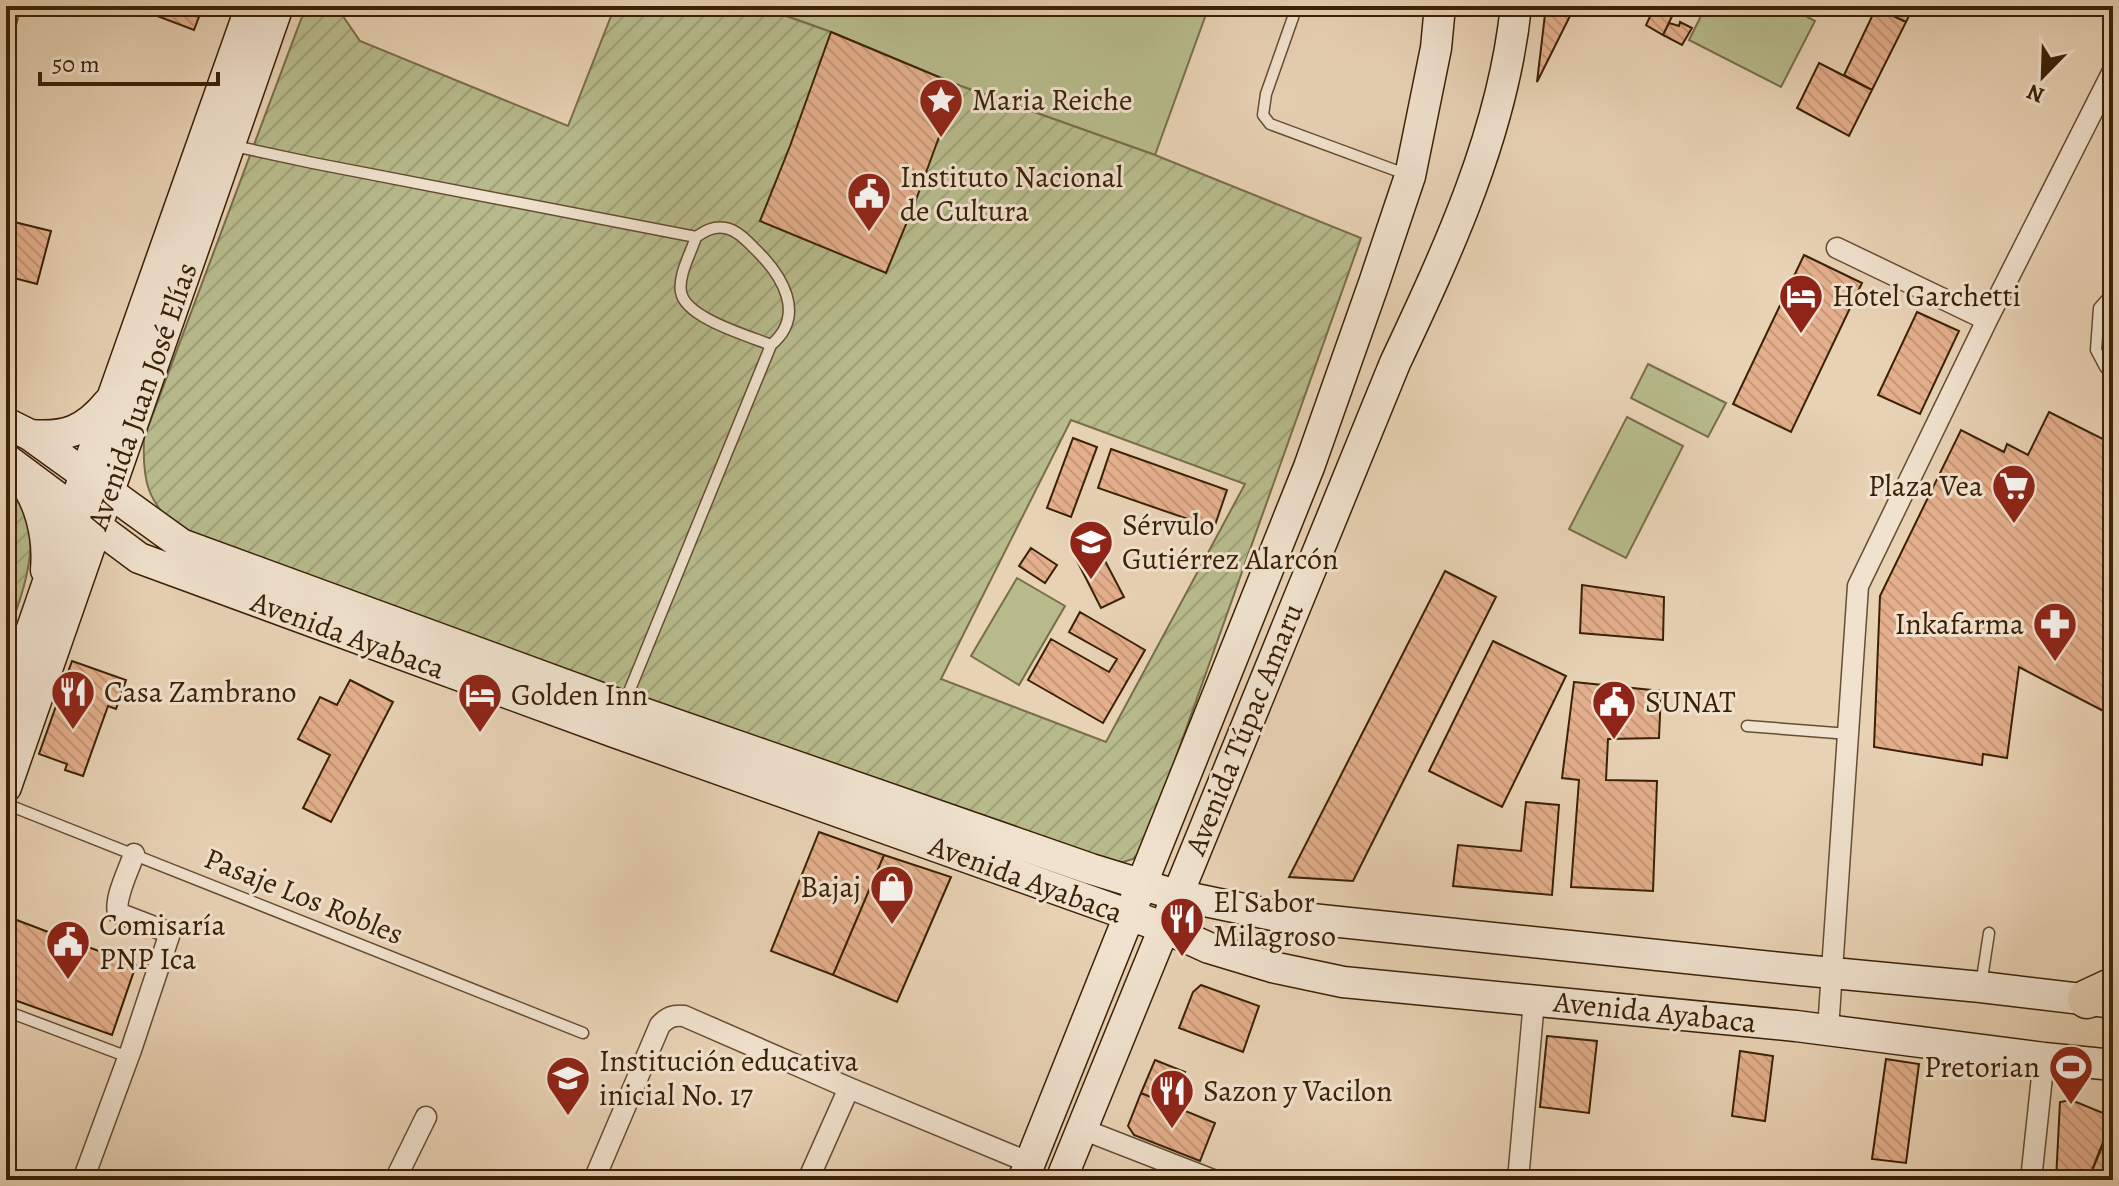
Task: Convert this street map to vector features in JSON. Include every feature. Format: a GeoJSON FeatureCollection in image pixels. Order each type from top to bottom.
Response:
{"type":"FeatureCollection","features":[{"type":"Feature","properties":{"kind":"street"},"geometry":{"type":"LineString","coordinates":[[6,22],[10,6]]}},
{"type":"Feature","properties":{"kind":"street","name":"Avenida Juan José Elías"},"geometry":{"type":"LineString","coordinates":[[6,787],[57,597],[73,509],[251,6]]}},
{"type":"Feature","properties":{"kind":"street","name":"Avenida Juan José Elías"},"geometry":{"type":"LineString","coordinates":[[6,704],[57,597],[97,527],[278,6]]}},
{"type":"Feature","properties":{"kind":"street","name":"Avenida Túpac Amaru"},"geometry":{"type":"LineString","coordinates":[[1026,1172],[1309,467],[1410,176],[1436,48],[1440,6]]}},
{"type":"Feature","properties":{"kind":"street","name":"Avenida Túpac Amaru"},"geometry":{"type":"LineString","coordinates":[[1061,1180],[1346,481],[1463,211],[1489,138],[1516,6]]}},
{"type":"Feature","properties":{"kind":"street"},"geometry":{"type":"LineString","coordinates":[[1828,1030],[1858,586],[1987,320],[2113,71]]}},
{"type":"Feature","properties":{"kind":"street"},"geometry":{"type":"LineString","coordinates":[[1837,248],[1987,320]]}},
{"type":"Feature","properties":{"kind":"street"},"geometry":{"type":"LineString","coordinates":[[18,429],[52,437],[69,433],[97,417],[112,398]]}},
{"type":"Feature","properties":{"kind":"street","name":"Avenida Ayabaca"},"geometry":{"type":"LineString","coordinates":[[18,429],[181,544],[618,720],[1163,927],[1221,952],[1329,979],[1828,1030],[2100,1064]]}},
{"type":"Feature","properties":{"kind":"street"},"geometry":{"type":"LineString","coordinates":[[131,430],[128,460],[138,498],[181,544]]}},
{"type":"Feature","properties":{"kind":"street"},"geometry":{"type":"LineString","coordinates":[[6,459],[33,495],[41,517],[57,597],[82,584],[92,573],[139,558]]}},
{"type":"Feature","properties":{"kind":"street","name":"Avenida Ayabaca"},"geometry":{"type":"LineString","coordinates":[[6,459],[139,558],[618,720],[1176,895],[1273,915],[1831,973],[2104,996]]}},
{"type":"Feature","properties":{"kind":"street"},"geometry":{"type":"LineString","coordinates":[[1309,467],[1346,481]]}},
{"type":"Feature","properties":{"kind":"street"},"geometry":{"type":"LineString","coordinates":[[83,1180],[169,936],[165,931],[118,913],[118,900],[134,854]]}},
{"type":"Feature","properties":{"kind":"street"},"geometry":{"type":"LineString","coordinates":[[1518,1180],[1534,1001]]}},
{"type":"Feature","properties":{"kind":"street"},"geometry":{"type":"LineString","coordinates":[[594,1180],[660,1025],[674,1015],[684,1016],[849,1088],[1026,1172]]}},
{"type":"Feature","properties":{"kind":"street"},"geometry":{"type":"LineString","coordinates":[[2031,1180],[2044,1058]]}},
{"type":"Feature","properties":{"kind":"street"},"geometry":{"type":"LineString","coordinates":[[2100,1064],[2113,1080]]}},
{"type":"Feature","properties":{"kind":"street"},"geometry":{"type":"LineString","coordinates":[[808,1180],[849,1088]]}},
{"type":"Feature","properties":{"kind":"street"},"geometry":{"type":"LineString","coordinates":[[395,1180],[426,1117]]}},
{"type":"Feature","properties":{"kind":"street"},"geometry":{"type":"LineString","coordinates":[[1082,1129],[1213,1180]]}},
{"type":"Feature","properties":{"kind":"lane"},"geometry":{"type":"LineString","coordinates":[[1297,6],[1266,94],[1263,115],[1270,124],[1410,176]]}},
{"type":"Feature","properties":{"kind":"lane"},"geometry":{"type":"LineString","coordinates":[[229,145],[696,237]]}},
{"type":"Feature","properties":{"kind":"lane"},"geometry":{"type":"LineString","coordinates":[[618,720],[771,345],[781,337],[789,308],[778,275],[745,238],[726,228],[709,228],[696,237],[682,278],[681,293],[687,306],[698,315],[771,345]]}},
{"type":"Feature","properties":{"kind":"lane"},"geometry":{"type":"LineString","coordinates":[[2113,292],[2099,308],[2096,350],[2113,377]]}},
{"type":"Feature","properties":{"kind":"lane"},"geometry":{"type":"LineString","coordinates":[[1747,726],[1849,734]]}},
{"type":"Feature","properties":{"kind":"lane","name":"Pasaje Los Robles"},"geometry":{"type":"LineString","coordinates":[[6,804],[583,1033]]}},
{"type":"Feature","properties":{"kind":"lane"},"geometry":{"type":"LineString","coordinates":[[1981,987],[1989,933]]}},
{"type":"Feature","properties":{"kind":"lane"},"geometry":{"type":"LineString","coordinates":[[6,1011],[128,1057]]}},
{"type":"Feature","properties":{"kind":"green space"},"geometry":{"type":"Polygon","coordinates":[[[306,6],[336,6],[360,41],[568,126],[615,6],[758,6],[831,32],[958,85],[1155,155],[1361,238],[1144,847],[1133,859],[1114,865],[180,534],[149,490],[144,468],[144,438],[306,6]],[[1071,420],[941,679],[1106,742],[1245,484],[1071,420]]]}},
{"type":"Feature","properties":{"kind":"green space"},"geometry":{"type":"Polygon","coordinates":[[[758,6],[1209,6],[1155,155],[958,85],[831,32],[758,6]]]}},
{"type":"Feature","properties":{"kind":"green space"},"geometry":{"type":"Polygon","coordinates":[[[1706,6],[1787,6],[1815,21],[1781,87],[1689,40],[1706,6]]]}},
{"type":"Feature","properties":{"kind":"green space"},"geometry":{"type":"Polygon","coordinates":[[[1648,364],[1726,403],[1708,437],[1631,398],[1648,364]]]}},
{"type":"Feature","properties":{"kind":"green space"},"geometry":{"type":"Polygon","coordinates":[[[1627,417],[1683,446],[1626,558],[1569,529],[1627,417]]]}},
{"type":"Feature","properties":{"kind":"green space"},"geometry":{"type":"Polygon","coordinates":[[[6,479],[19,497],[27,516],[30,557],[6,638],[6,479]]]}},
{"type":"Feature","properties":{"kind":"green space"},"geometry":{"type":"Polygon","coordinates":[[[1017,578],[1065,606],[1019,685],[971,656],[1017,578]]]}},
{"type":"Feature","properties":{"kind":"building"},"geometry":{"type":"Polygon","coordinates":[[[131,6],[203,6],[194,30],[131,6]]]}},
{"type":"Feature","properties":{"kind":"building"},"geometry":{"type":"Polygon","coordinates":[[[1546,6],[1575,6],[1537,82],[1546,6]]]}},
{"type":"Feature","properties":{"kind":"building"},"geometry":{"type":"Polygon","coordinates":[[[1655,6],[1677,6],[1663,35],[1646,25],[1655,6]]]}},
{"type":"Feature","properties":{"kind":"building"},"geometry":{"type":"Polygon","coordinates":[[[1872,6],[1914,6],[1906,22],[1872,6]]]}},
{"type":"Feature","properties":{"kind":"building"},"geometry":{"type":"Polygon","coordinates":[[[1876,8],[1906,22],[1872,90],[1844,75],[1876,8]]]}},
{"type":"Feature","properties":{"kind":"building"},"geometry":{"type":"Polygon","coordinates":[[[1680,22],[1692,28],[1682,45],[1663,35],[1669,23],[1679,26],[1680,22]]]}},
{"type":"Feature","properties":{"kind":"building"},"geometry":{"type":"Polygon","coordinates":[[[831,32],[958,85],[886,273],[760,221],[831,32]]]}},
{"type":"Feature","properties":{"kind":"building"},"geometry":{"type":"Polygon","coordinates":[[[1819,63],[1872,90],[1849,136],[1797,108],[1819,63]]]}},
{"type":"Feature","properties":{"kind":"building"},"geometry":{"type":"Polygon","coordinates":[[[6,220],[51,231],[37,284],[6,276],[6,220]]]}},
{"type":"Feature","properties":{"kind":"building","name":"Hotel Garchetti"},"geometry":{"type":"Polygon","coordinates":[[[1804,255],[1862,283],[1791,432],[1733,404],[1804,255]]]}},
{"type":"Feature","properties":{"kind":"building"},"geometry":{"type":"Polygon","coordinates":[[[1917,312],[1959,331],[1920,414],[1878,395],[1917,312]]]}},
{"type":"Feature","properties":{"kind":"building","name":"Plaza Vea"},"geometry":{"type":"Polygon","coordinates":[[[2049,412],[2113,444],[2113,716],[2019,667],[2007,758],[1983,754],[1982,765],[1874,747],[1880,596],[1961,430],[2004,452],[2007,444],[2028,455],[2049,412]]]}},
{"type":"Feature","properties":{"kind":"building"},"geometry":{"type":"Polygon","coordinates":[[[1073,438],[1097,447],[1071,517],[1047,508],[1073,438]]]}},
{"type":"Feature","properties":{"kind":"building"},"geometry":{"type":"Polygon","coordinates":[[[1111,449],[1227,490],[1214,528],[1098,488],[1111,449]]]}},
{"type":"Feature","properties":{"kind":"building"},"geometry":{"type":"Polygon","coordinates":[[[1094,540],[1124,597],[1101,608],[1072,551],[1094,540]]]}},
{"type":"Feature","properties":{"kind":"building"},"geometry":{"type":"Polygon","coordinates":[[[1031,548],[1057,565],[1045,583],[1019,566],[1031,548]]]}},
{"type":"Feature","properties":{"kind":"building"},"geometry":{"type":"Polygon","coordinates":[[[1445,571],[1496,597],[1353,881],[1289,877],[1445,571]]]}},
{"type":"Feature","properties":{"kind":"building"},"geometry":{"type":"Polygon","coordinates":[[[1582,585],[1664,597],[1663,640],[1580,633],[1582,585]]]}},
{"type":"Feature","properties":{"kind":"building"},"geometry":{"type":"Polygon","coordinates":[[[1080,612],[1145,650],[1103,723],[1028,680],[1051,639],[1109,672],[1117,659],[1069,632],[1080,612]]]}},
{"type":"Feature","properties":{"kind":"building"},"geometry":{"type":"Polygon","coordinates":[[[1493,641],[1566,676],[1502,807],[1429,771],[1493,641]]]}},
{"type":"Feature","properties":{"kind":"building","name":"Casa Zambrano"},"geometry":{"type":"Polygon","coordinates":[[[72,661],[126,680],[116,709],[108,706],[83,776],[65,770],[67,764],[39,754],[72,661]]]}},
{"type":"Feature","properties":{"kind":"building"},"geometry":{"type":"Polygon","coordinates":[[[350,680],[393,702],[331,822],[303,808],[330,755],[298,739],[320,697],[337,705],[350,680]]]}},
{"type":"Feature","properties":{"kind":"building"},"geometry":{"type":"Polygon","coordinates":[[[1574,682],[1661,691],[1659,738],[1608,739],[1606,780],[1657,781],[1653,891],[1571,887],[1579,780],[1562,778],[1574,682]]]}},
{"type":"Feature","properties":{"kind":"building"},"geometry":{"type":"Polygon","coordinates":[[[1526,802],[1559,805],[1552,895],[1453,886],[1458,845],[1521,851],[1526,802]]]}},
{"type":"Feature","properties":{"kind":"building"},"geometry":{"type":"Polygon","coordinates":[[[819,832],[884,855],[833,975],[771,951],[819,832]]]}},
{"type":"Feature","properties":{"kind":"building","name":"Bajaj"},"geometry":{"type":"Polygon","coordinates":[[[884,855],[951,877],[897,1002],[833,975],[884,855]]]}},
{"type":"Feature","properties":{"kind":"building","name":"Comisaría PNP Ica"},"geometry":{"type":"Polygon","coordinates":[[[6,916],[136,965],[112,1035],[6,997],[6,916]]]}},
{"type":"Feature","properties":{"kind":"building"},"geometry":{"type":"Polygon","coordinates":[[[1201,985],[1259,1006],[1243,1052],[1179,1028],[1193,992],[1201,985]]]}},
{"type":"Feature","properties":{"kind":"building"},"geometry":{"type":"Polygon","coordinates":[[[1547,1036],[1597,1041],[1589,1113],[1540,1107],[1547,1036]]]}},
{"type":"Feature","properties":{"kind":"building"},"geometry":{"type":"Polygon","coordinates":[[[1740,1051],[1773,1056],[1765,1121],[1732,1116],[1740,1051]]]}},
{"type":"Feature","properties":{"kind":"building"},"geometry":{"type":"Polygon","coordinates":[[[1886,1059],[1919,1064],[1906,1163],[1872,1159],[1886,1059]]]}},
{"type":"Feature","properties":{"kind":"building"},"geometry":{"type":"Polygon","coordinates":[[[1155,1060],[1185,1072],[1171,1106],[1141,1093],[1155,1060]]]}},
{"type":"Feature","properties":{"kind":"building","name":"Sazon y Vacilon"},"geometry":{"type":"Polygon","coordinates":[[[1141,1093],[1215,1123],[1200,1161],[1134,1135],[1128,1126],[1141,1093]]]}},
{"type":"Feature","properties":{"kind":"building"},"geometry":{"type":"Polygon","coordinates":[[[2071,1100],[2113,1117],[2088,1180],[2056,1180],[2060,1102],[2071,1100]]]}},
{"type":"Feature","properties":{"kind":"building"},"geometry":{"type":"Polygon","coordinates":[[[2113,1121],[2113,1180],[2088,1180],[2113,1121]]]}},
{"type":"Feature","properties":{"kind":"place","name":"Maria Reiche"},"geometry":{"type":"Point","coordinates":[941,139]}},
{"type":"Feature","properties":{"kind":"place","name":"Instituto Nacional de Cultura"},"geometry":{"type":"Point","coordinates":[869,233]}},
{"type":"Feature","properties":{"kind":"place","name":"Hotel Garchetti"},"geometry":{"type":"Point","coordinates":[1801,335]}},
{"type":"Feature","properties":{"kind":"place","name":"Plaza Vea"},"geometry":{"type":"Point","coordinates":[2014,525]}},
{"type":"Feature","properties":{"kind":"place","name":"Sérvulo Gutiérrez Alarcón"},"geometry":{"type":"Point","coordinates":[1091,581]}},
{"type":"Feature","properties":{"kind":"place","name":"Inkafarma"},"geometry":{"type":"Point","coordinates":[2055,663]}},
{"type":"Feature","properties":{"kind":"place","name":"Casa Zambrano"},"geometry":{"type":"Point","coordinates":[73,731]}},
{"type":"Feature","properties":{"kind":"place","name":"Golden Inn"},"geometry":{"type":"Point","coordinates":[480,734]}},
{"type":"Feature","properties":{"kind":"place","name":"SUNAT"},"geometry":{"type":"Point","coordinates":[1614,741]}},
{"type":"Feature","properties":{"kind":"place","name":"Bajaj"},"geometry":{"type":"Point","coordinates":[892,926]}},
{"type":"Feature","properties":{"kind":"place","name":"El Sabor Milagroso"},"geometry":{"type":"Point","coordinates":[1182,958]}},
{"type":"Feature","properties":{"kind":"place","name":"Comisaría PNP Ica"},"geometry":{"type":"Point","coordinates":[68,981]}},
{"type":"Feature","properties":{"kind":"place","name":"Pretorian"},"geometry":{"type":"Point","coordinates":[2071,1106]}},
{"type":"Feature","properties":{"kind":"place","name":"Institución educativa inicial No. 17"},"geometry":{"type":"Point","coordinates":[568,1117]}},
{"type":"Feature","properties":{"kind":"place","name":"Sazon y Vacilon"},"geometry":{"type":"Point","coordinates":[1172,1130]}}]}
